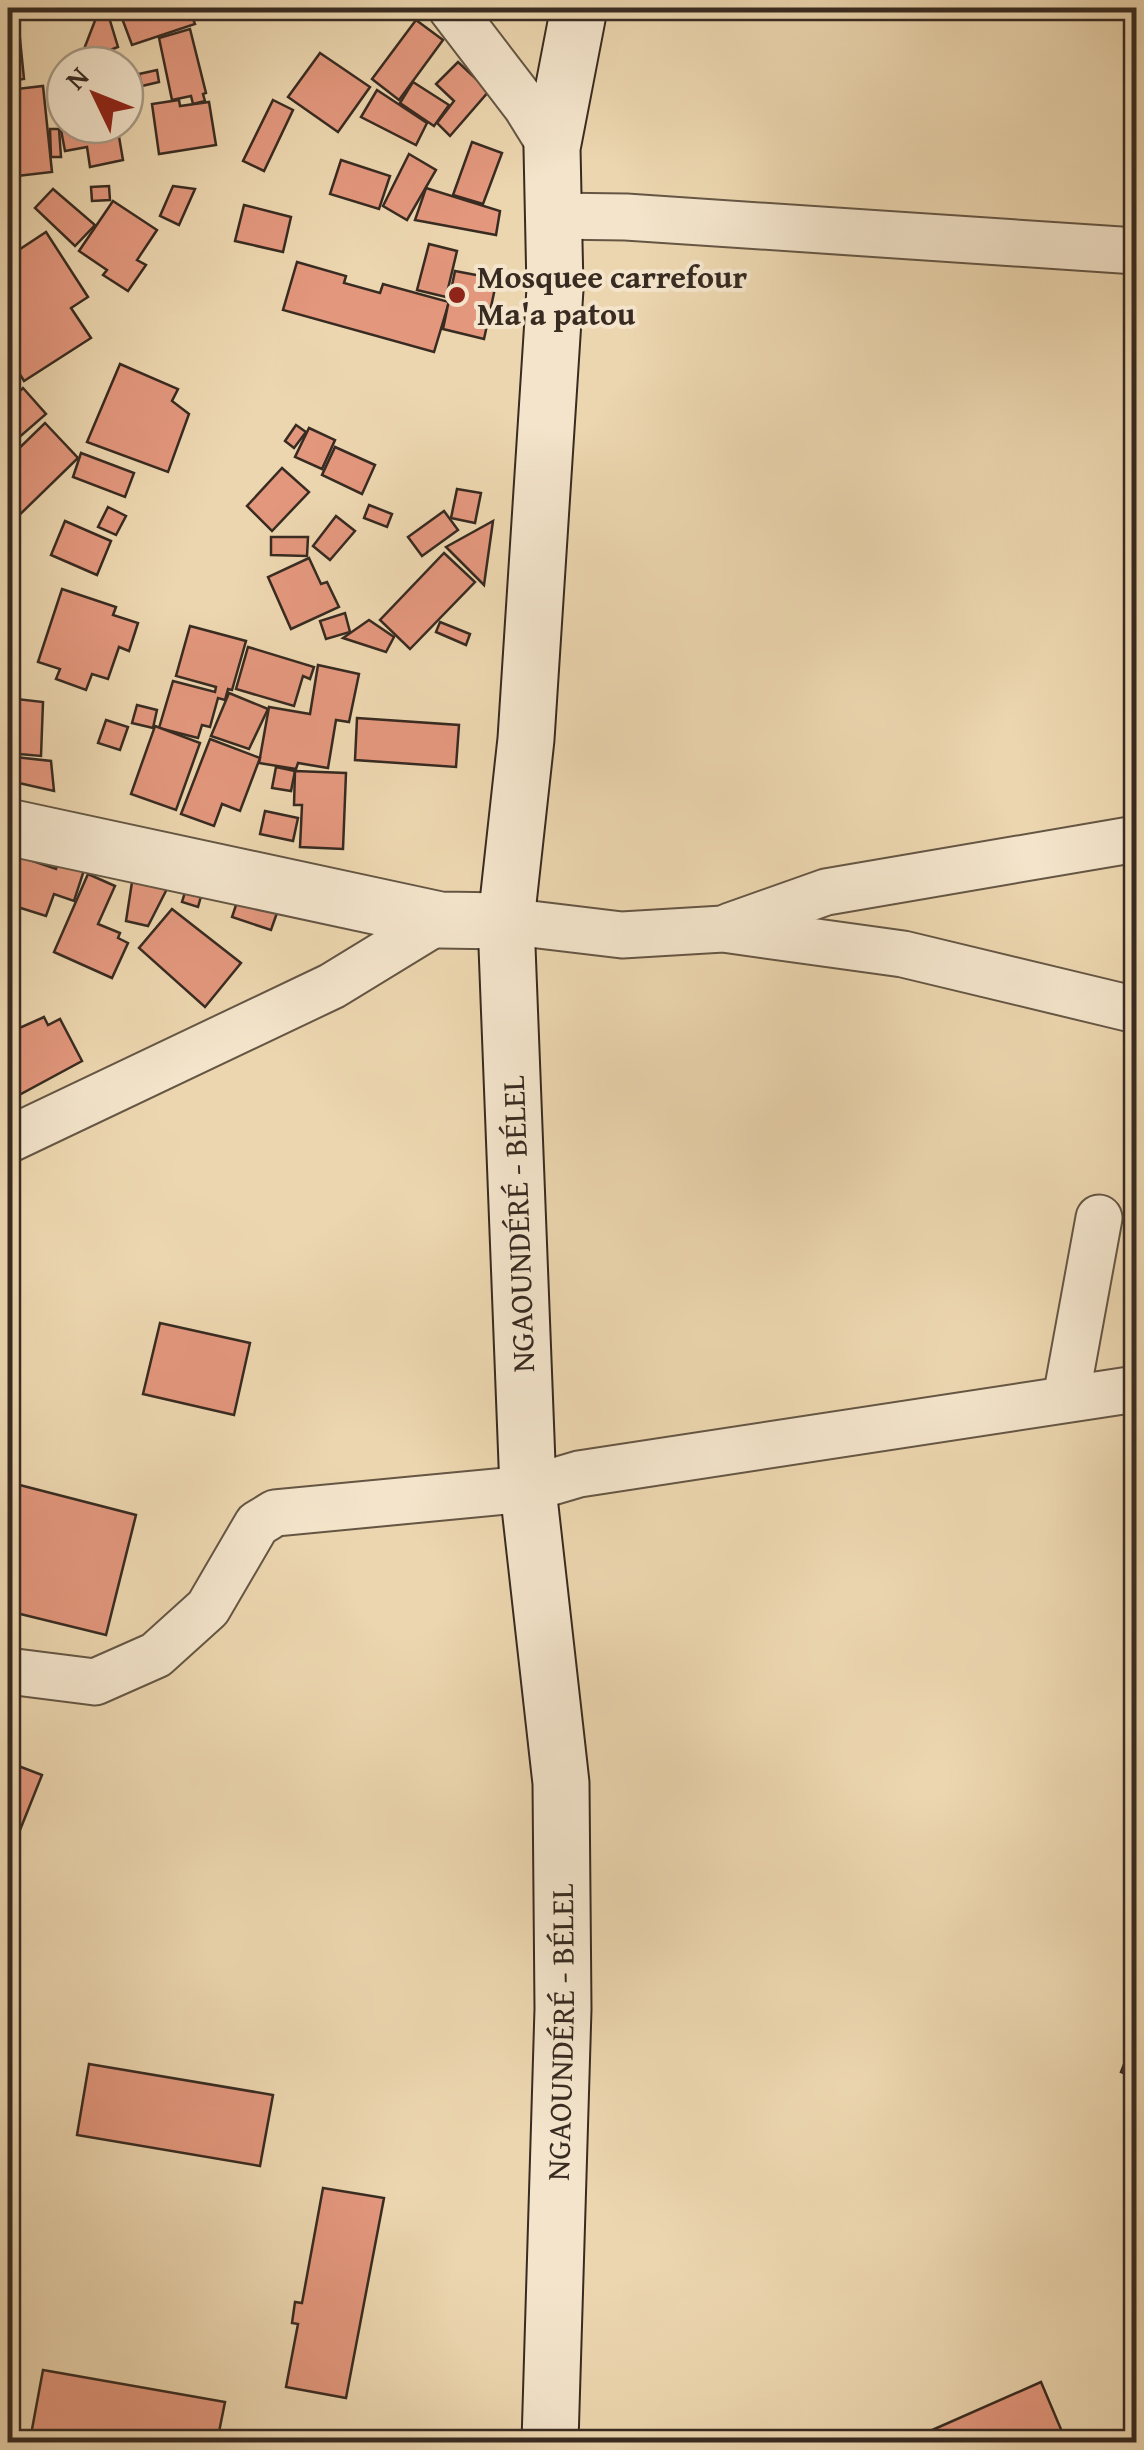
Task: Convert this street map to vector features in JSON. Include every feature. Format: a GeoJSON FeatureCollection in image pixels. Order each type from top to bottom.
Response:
{"type":"FeatureCollection","features":[{"type":"Feature","properties":{"kind":"main road","name":"NGAOUNDÉRÉ - BÉLEL"},"geometry":{"type":"LineString","coordinates":[[550,2442],[563,2009],[561,1784],[528,1489],[506,921],[526,739],[556,288],[552,148],[579,8]]}},
{"type":"Feature","properties":{"kind":"main road"},"geometry":{"type":"LineString","coordinates":[[8,826],[440,920],[506,921]]}},
{"type":"Feature","properties":{"kind":"street"},"geometry":{"type":"LineString","coordinates":[[451,8],[526,106],[552,148]]}},
{"type":"Feature","properties":{"kind":"street"},"geometry":{"type":"LineString","coordinates":[[553,216],[626,217],[1136,250]]}},
{"type":"Feature","properties":{"kind":"street"},"geometry":{"type":"LineString","coordinates":[[723,928],[826,892],[1136,838]]}},
{"type":"Feature","properties":{"kind":"street"},"geometry":{"type":"LineString","coordinates":[[8,1140],[332,986],[440,920]]}},
{"type":"Feature","properties":{"kind":"street"},"geometry":{"type":"LineString","coordinates":[[506,921],[622,935],[723,928],[903,954],[1136,1010]]}},
{"type":"Feature","properties":{"kind":"street"},"geometry":{"type":"LineString","coordinates":[[1066,1398],[1099,1218]]}},
{"type":"Feature","properties":{"kind":"street"},"geometry":{"type":"LineString","coordinates":[[8,1670],[95,1682],[156,1655],[208,1608],[257,1524],[276,1513],[528,1489],[579,1474],[1136,1389]]}},
{"type":"Feature","properties":{"kind":"building"},"geometry":{"type":"Polygon","coordinates":[[[189,8],[195,24],[132,45],[120,13],[189,8]]]}},
{"type":"Feature","properties":{"kind":"building"},"geometry":{"type":"Polygon","coordinates":[[[108,14],[117,45],[86,45],[96,18],[108,14]]]}},
{"type":"Feature","properties":{"kind":"building"},"geometry":{"type":"Polygon","coordinates":[[[416,20],[443,40],[399,100],[372,79],[416,20]]]}},
{"type":"Feature","properties":{"kind":"building"},"geometry":{"type":"Polygon","coordinates":[[[190,29],[206,93],[205,101],[193,104],[191,96],[172,100],[159,38],[190,29]]]}},
{"type":"Feature","properties":{"kind":"building"},"geometry":{"type":"Polygon","coordinates":[[[20,39],[24,79],[8,81],[8,41],[20,39]]]}},
{"type":"Feature","properties":{"kind":"building"},"geometry":{"type":"Polygon","coordinates":[[[320,53],[370,87],[338,132],[288,97],[320,53]]]}},
{"type":"Feature","properties":{"kind":"building"},"geometry":{"type":"Polygon","coordinates":[[[458,62],[489,91],[450,136],[437,123],[454,101],[436,84],[458,62]]]}},
{"type":"Feature","properties":{"kind":"building"},"geometry":{"type":"Polygon","coordinates":[[[157,70],[159,82],[145,85],[145,73],[157,70]]]}},
{"type":"Feature","properties":{"kind":"building"},"geometry":{"type":"Polygon","coordinates":[[[413,82],[449,105],[434,126],[400,103],[413,82]]]}},
{"type":"Feature","properties":{"kind":"building"},"geometry":{"type":"Polygon","coordinates":[[[43,86],[45,145],[49,145],[52,172],[8,177],[8,90],[43,86]]]}},
{"type":"Feature","properties":{"kind":"building"},"geometry":{"type":"Polygon","coordinates":[[[377,90],[427,123],[416,145],[361,117],[377,90]]]}},
{"type":"Feature","properties":{"kind":"building"},"geometry":{"type":"Polygon","coordinates":[[[179,100],[180,106],[209,102],[216,145],[159,154],[152,104],[179,100]]]}},
{"type":"Feature","properties":{"kind":"building"},"geometry":{"type":"Polygon","coordinates":[[[273,100],[293,110],[264,171],[243,161],[273,100]]]}},
{"type":"Feature","properties":{"kind":"building"},"geometry":{"type":"Polygon","coordinates":[[[472,142],[502,153],[483,204],[453,195],[472,142]]]}},
{"type":"Feature","properties":{"kind":"building"},"geometry":{"type":"Polygon","coordinates":[[[51,145],[60,145],[61,157],[51,157],[51,145]]]}},
{"type":"Feature","properties":{"kind":"building"},"geometry":{"type":"Polygon","coordinates":[[[64,145],[120,145],[123,160],[90,167],[87,147],[65,151],[64,145]]]}},
{"type":"Feature","properties":{"kind":"building"},"geometry":{"type":"Polygon","coordinates":[[[409,154],[436,170],[407,220],[383,206],[409,154]]]}},
{"type":"Feature","properties":{"kind":"building"},"geometry":{"type":"Polygon","coordinates":[[[341,160],[390,176],[379,209],[330,194],[341,160]]]}},
{"type":"Feature","properties":{"kind":"building"},"geometry":{"type":"Polygon","coordinates":[[[109,186],[110,200],[92,201],[91,187],[109,186]]]}},
{"type":"Feature","properties":{"kind":"building"},"geometry":{"type":"Polygon","coordinates":[[[173,186],[195,189],[179,225],[160,216],[173,186]]]}},
{"type":"Feature","properties":{"kind":"building"},"geometry":{"type":"Polygon","coordinates":[[[426,188],[500,211],[496,235],[415,220],[426,188]]]}},
{"type":"Feature","properties":{"kind":"building"},"geometry":{"type":"Polygon","coordinates":[[[53,189],[95,225],[75,246],[35,208],[53,189]]]}},
{"type":"Feature","properties":{"kind":"building"},"geometry":{"type":"Polygon","coordinates":[[[113,201],[157,230],[137,260],[146,265],[128,291],[103,275],[107,270],[79,251],[113,201]]]}},
{"type":"Feature","properties":{"kind":"building"},"geometry":{"type":"Polygon","coordinates":[[[244,205],[291,217],[283,252],[235,241],[244,205]]]}},
{"type":"Feature","properties":{"kind":"building"},"geometry":{"type":"Polygon","coordinates":[[[46,232],[88,297],[71,308],[91,338],[24,381],[8,355],[8,257],[46,232]]]}},
{"type":"Feature","properties":{"kind":"building"},"geometry":{"type":"Polygon","coordinates":[[[429,244],[457,251],[446,297],[417,290],[429,244]]]}},
{"type":"Feature","properties":{"kind":"building"},"geometry":{"type":"Polygon","coordinates":[[[297,262],[346,276],[344,283],[380,293],[383,284],[449,302],[434,352],[283,310],[297,262]]]}},
{"type":"Feature","properties":{"kind":"building"},"geometry":{"type":"Polygon","coordinates":[[[455,271],[497,279],[484,339],[443,329],[455,271]]]}},
{"type":"Feature","properties":{"kind":"building"},"geometry":{"type":"Polygon","coordinates":[[[120,364],[178,389],[172,401],[189,414],[168,472],[87,442],[120,364]]]}},
{"type":"Feature","properties":{"kind":"building"},"geometry":{"type":"Polygon","coordinates":[[[23,388],[46,414],[8,447],[8,402],[23,388]]]}},
{"type":"Feature","properties":{"kind":"building"},"geometry":{"type":"Polygon","coordinates":[[[45,423],[78,458],[8,526],[8,459],[45,423]]]}},
{"type":"Feature","properties":{"kind":"building"},"geometry":{"type":"Polygon","coordinates":[[[296,425],[306,432],[294,448],[285,441],[296,425]]]}},
{"type":"Feature","properties":{"kind":"building"},"geometry":{"type":"Polygon","coordinates":[[[309,428],[335,440],[322,469],[295,457],[309,428]]]}},
{"type":"Feature","properties":{"kind":"building"},"geometry":{"type":"Polygon","coordinates":[[[335,447],[375,465],[362,494],[322,475],[335,447]]]}},
{"type":"Feature","properties":{"kind":"building"},"geometry":{"type":"Polygon","coordinates":[[[81,453],[134,473],[125,497],[73,477],[81,453]]]}},
{"type":"Feature","properties":{"kind":"building"},"geometry":{"type":"Polygon","coordinates":[[[282,468],[309,492],[272,531],[247,506],[282,468]]]}},
{"type":"Feature","properties":{"kind":"building"},"geometry":{"type":"Polygon","coordinates":[[[457,489],[481,493],[475,523],[451,518],[457,489]]]}},
{"type":"Feature","properties":{"kind":"building"},"geometry":{"type":"Polygon","coordinates":[[[369,505],[392,514],[387,527],[364,518],[369,505]]]}},
{"type":"Feature","properties":{"kind":"building"},"geometry":{"type":"Polygon","coordinates":[[[108,507],[126,516],[116,535],[98,527],[108,507]]]}},
{"type":"Feature","properties":{"kind":"building"},"geometry":{"type":"Polygon","coordinates":[[[444,511],[458,530],[422,556],[408,537],[444,511]]]}},
{"type":"Feature","properties":{"kind":"building"},"geometry":{"type":"Polygon","coordinates":[[[336,516],[355,531],[330,560],[313,546],[336,516]]]}},
{"type":"Feature","properties":{"kind":"building"},"geometry":{"type":"Polygon","coordinates":[[[65,521],[111,541],[97,575],[51,555],[65,521]]]}},
{"type":"Feature","properties":{"kind":"building"},"geometry":{"type":"Polygon","coordinates":[[[493,521],[484,585],[446,547],[493,521]]]}},
{"type":"Feature","properties":{"kind":"building"},"geometry":{"type":"Polygon","coordinates":[[[271,537],[308,537],[307,556],[271,555],[271,537]]]}},
{"type":"Feature","properties":{"kind":"building"},"geometry":{"type":"Polygon","coordinates":[[[444,553],[475,582],[410,649],[380,620],[444,553]]]}},
{"type":"Feature","properties":{"kind":"building"},"geometry":{"type":"Polygon","coordinates":[[[309,558],[321,584],[327,582],[339,607],[291,629],[268,577],[309,558]]]}},
{"type":"Feature","properties":{"kind":"building"},"geometry":{"type":"Polygon","coordinates":[[[62,589],[116,607],[113,615],[138,623],[129,651],[119,647],[108,679],[92,674],[86,690],[56,679],[60,669],[38,662],[62,589]]]}},
{"type":"Feature","properties":{"kind":"building"},"geometry":{"type":"Polygon","coordinates":[[[345,613],[350,632],[326,639],[320,621],[345,613]]]}},
{"type":"Feature","properties":{"kind":"building"},"geometry":{"type":"Polygon","coordinates":[[[369,620],[394,637],[386,652],[343,638],[369,620]]]}},
{"type":"Feature","properties":{"kind":"building"},"geometry":{"type":"Polygon","coordinates":[[[440,622],[470,634],[466,645],[436,632],[440,622]]]}},
{"type":"Feature","properties":{"kind":"building"},"geometry":{"type":"Polygon","coordinates":[[[190,626],[246,641],[232,690],[228,689],[225,700],[218,698],[210,727],[202,725],[198,738],[159,728],[173,681],[215,692],[216,687],[176,676],[190,626]]]}},
{"type":"Feature","properties":{"kind":"building"},"geometry":{"type":"Polygon","coordinates":[[[248,647],[314,667],[310,679],[303,676],[294,706],[236,689],[248,647]]]}},
{"type":"Feature","properties":{"kind":"building"},"geometry":{"type":"Polygon","coordinates":[[[318,665],[359,674],[349,722],[336,720],[328,768],[298,763],[296,769],[259,763],[269,707],[310,714],[318,665]]]}},
{"type":"Feature","properties":{"kind":"building"},"geometry":{"type":"Polygon","coordinates":[[[229,693],[268,709],[249,749],[211,736],[229,693]]]}},
{"type":"Feature","properties":{"kind":"building"},"geometry":{"type":"Polygon","coordinates":[[[8,698],[43,702],[41,756],[8,753],[8,698]]]}},
{"type":"Feature","properties":{"kind":"building"},"geometry":{"type":"Polygon","coordinates":[[[137,705],[157,710],[153,728],[132,723],[137,705]]]}},
{"type":"Feature","properties":{"kind":"building"},"geometry":{"type":"Polygon","coordinates":[[[357,718],[459,725],[456,767],[355,760],[357,718]]]}},
{"type":"Feature","properties":{"kind":"building"},"geometry":{"type":"Polygon","coordinates":[[[106,720],[128,727],[120,750],[98,743],[106,720]]]}},
{"type":"Feature","properties":{"kind":"building"},"geometry":{"type":"Polygon","coordinates":[[[155,726],[200,743],[176,810],[131,794],[155,726]]]}},
{"type":"Feature","properties":{"kind":"building"},"geometry":{"type":"Polygon","coordinates":[[[210,739],[260,758],[240,811],[222,804],[214,826],[181,814],[210,739]]]}},
{"type":"Feature","properties":{"kind":"building"},"geometry":{"type":"Polygon","coordinates":[[[15,757],[51,761],[54,791],[10,781],[15,757]]]}},
{"type":"Feature","properties":{"kind":"building"},"geometry":{"type":"Polygon","coordinates":[[[276,767],[295,771],[291,791],[272,788],[276,767]]]}},
{"type":"Feature","properties":{"kind":"building"},"geometry":{"type":"Polygon","coordinates":[[[295,771],[346,773],[343,849],[300,847],[302,805],[294,805],[295,771]]]}},
{"type":"Feature","properties":{"kind":"building"},"geometry":{"type":"Polygon","coordinates":[[[265,811],[298,818],[293,841],[260,834],[265,811]]]}},
{"type":"Feature","properties":{"kind":"building"},"geometry":{"type":"Polygon","coordinates":[[[61,853],[87,861],[74,901],[54,894],[46,916],[8,904],[8,886],[18,856],[56,869],[61,853]]]}},
{"type":"Feature","properties":{"kind":"building"},"geometry":{"type":"Polygon","coordinates":[[[134,869],[170,883],[148,926],[126,921],[134,869]]]}},
{"type":"Feature","properties":{"kind":"building"},"geometry":{"type":"Polygon","coordinates":[[[88,874],[115,886],[98,924],[120,933],[118,938],[128,943],[112,978],[54,952],[88,874]]]}},
{"type":"Feature","properties":{"kind":"building"},"geometry":{"type":"Polygon","coordinates":[[[186,889],[202,893],[198,907],[182,902],[186,889]]]}},
{"type":"Feature","properties":{"kind":"building"},"geometry":{"type":"Polygon","coordinates":[[[239,896],[278,910],[271,930],[232,917],[239,896]]]}},
{"type":"Feature","properties":{"kind":"building"},"geometry":{"type":"Polygon","coordinates":[[[172,909],[241,963],[205,1007],[139,948],[172,909]]]}},
{"type":"Feature","properties":{"kind":"building"},"geometry":{"type":"Polygon","coordinates":[[[44,1017],[48,1025],[60,1019],[82,1061],[19,1095],[8,1073],[8,1033],[44,1017]]]}},
{"type":"Feature","properties":{"kind":"building"},"geometry":{"type":"Polygon","coordinates":[[[160,1323],[250,1343],[234,1415],[143,1394],[160,1323]]]}},
{"type":"Feature","properties":{"kind":"building"},"geometry":{"type":"Polygon","coordinates":[[[8,1482],[136,1515],[106,1635],[8,1611],[8,1482]]]}},
{"type":"Feature","properties":{"kind":"building"},"geometry":{"type":"Polygon","coordinates":[[[8,1762],[42,1775],[8,1860],[8,1762]]]}},
{"type":"Feature","properties":{"kind":"building"},"geometry":{"type":"Polygon","coordinates":[[[1136,2034],[1136,2078],[1121,2072],[1136,2034]]]}},
{"type":"Feature","properties":{"kind":"building"},"geometry":{"type":"Polygon","coordinates":[[[89,2064],[273,2095],[260,2166],[77,2135],[89,2064]]]}},
{"type":"Feature","properties":{"kind":"building"},"geometry":{"type":"Polygon","coordinates":[[[323,2188],[384,2198],[346,2398],[286,2387],[298,2324],[292,2323],[295,2302],[302,2303],[323,2188]]]}},
{"type":"Feature","properties":{"kind":"building"},"geometry":{"type":"Polygon","coordinates":[[[43,2370],[225,2402],[217,2442],[30,2440],[43,2370]]]}},
{"type":"Feature","properties":{"kind":"building"},"geometry":{"type":"Polygon","coordinates":[[[1041,2382],[1063,2434],[1045,2442],[905,2442],[1041,2382]]]}},
{"type":"Feature","properties":{"kind":"place","name":"Mosquee carrefour Ma'a patou"},"geometry":{"type":"Point","coordinates":[457,295]}}]}
